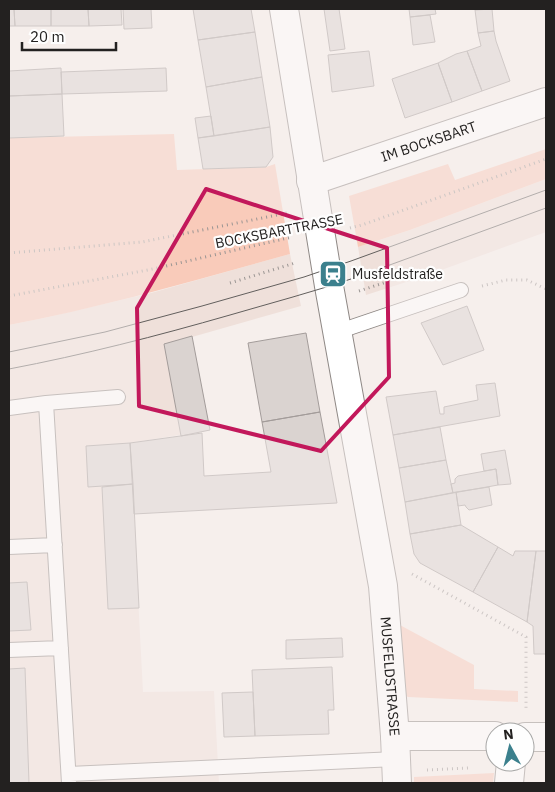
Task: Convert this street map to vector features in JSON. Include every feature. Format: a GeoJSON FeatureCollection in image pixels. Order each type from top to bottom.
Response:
{"type":"FeatureCollection","features":[{"type":"Feature","properties":{"kind":"street","name":"MUSFELDSTRASSE"},"geometry":{"type":"LineString","coordinates":[[284,9],[337,332],[383,586],[396,760]]}},
{"type":"Feature","properties":{"kind":"street","name":"IM BOCKSBART"},"geometry":{"type":"LineString","coordinates":[[312,181],[546,102]]}},
{"type":"Feature","properties":{"kind":"street"},"geometry":{"type":"LineString","coordinates":[[396,760],[485,738]]}},
{"type":"Feature","properties":{"kind":"lane"},"geometry":{"type":"LineString","coordinates":[[337,332],[461,290]]}},
{"type":"Feature","properties":{"kind":"lane"},"geometry":{"type":"LineString","coordinates":[[9,408],[118,397]]}},
{"type":"Feature","properties":{"kind":"lane"},"geometry":{"type":"LineString","coordinates":[[46,403],[69,779],[396,760]]}},
{"type":"Feature","properties":{"kind":"lane"},"geometry":{"type":"LineString","coordinates":[[9,547],[55,545]]}},
{"type":"Feature","properties":{"kind":"lane"},"geometry":{"type":"LineString","coordinates":[[9,650],[61,648]]}},
{"type":"Feature","properties":{"kind":"path","name":"BOCKSBARTTRASSE"},"geometry":{"type":"LineString","coordinates":[[9,296],[154,269],[320,232],[362,225],[546,159]]}},
{"type":"Feature","properties":{"kind":"path"},"geometry":{"type":"LineString","coordinates":[[9,253],[142,242],[293,212]]}},
{"type":"Feature","properties":{"kind":"path"},"geometry":{"type":"LineString","coordinates":[[230,283],[301,261]]}},
{"type":"Feature","properties":{"kind":"path"},"geometry":{"type":"LineString","coordinates":[[355,285],[356,292],[423,270]]}},
{"type":"Feature","properties":{"kind":"path"},"geometry":{"type":"LineString","coordinates":[[461,290],[506,280],[527,280],[546,289]]}},
{"type":"Feature","properties":{"kind":"path"},"geometry":{"type":"LineString","coordinates":[[408,572],[526,637],[526,709]]}},
{"type":"Feature","properties":{"kind":"highlighted area"},"geometry":{"type":"Polygon","coordinates":[[[206,189],[387,248],[389,377],[321,451],[139,406],[137,308],[206,189]]]}},
{"type":"Feature","properties":{"kind":"shaded area"},"geometry":{"type":"Polygon","coordinates":[[[174,134],[177,170],[266,167],[275,164],[290,254],[115,301],[9,325],[9,138],[174,134]]]}},
{"type":"Feature","properties":{"kind":"shaded area"},"geometry":{"type":"Polygon","coordinates":[[[546,149],[546,179],[410,230],[358,247],[349,196],[448,164],[455,180],[546,149]]]}},
{"type":"Feature","properties":{"kind":"shaded area"},"geometry":{"type":"Polygon","coordinates":[[[546,179],[546,232],[425,276],[366,295],[358,247],[410,230],[546,179]]]}},
{"type":"Feature","properties":{"kind":"shaded area"},"geometry":{"type":"Polygon","coordinates":[[[290,254],[301,306],[192,337],[210,430],[130,443],[143,692],[214,691],[219,783],[9,783],[9,325],[151,293],[290,254]]]}},
{"type":"Feature","properties":{"kind":"shaded area"},"geometry":{"type":"Polygon","coordinates":[[[398,624],[474,665],[474,689],[518,691],[518,702],[408,697],[403,694],[398,624]]]}},
{"type":"Feature","properties":{"kind":"shaded area"},"geometry":{"type":"Polygon","coordinates":[[[494,773],[493,783],[414,783],[414,777],[494,773]]]}},
{"type":"Feature","properties":{"kind":"building"},"geometry":{"type":"Polygon","coordinates":[[[9,9],[14,9],[15,26],[9,26],[9,9]]]}},
{"type":"Feature","properties":{"kind":"building"},"geometry":{"type":"Polygon","coordinates":[[[14,9],[51,9],[51,26],[15,26],[14,9]]]}},
{"type":"Feature","properties":{"kind":"building"},"geometry":{"type":"Polygon","coordinates":[[[51,9],[88,9],[89,26],[51,26],[51,9]]]}},
{"type":"Feature","properties":{"kind":"building"},"geometry":{"type":"Polygon","coordinates":[[[88,9],[121,9],[122,25],[89,26],[88,9]]]}},
{"type":"Feature","properties":{"kind":"building"},"geometry":{"type":"Polygon","coordinates":[[[123,9],[151,9],[152,28],[124,29],[123,9]]]}},
{"type":"Feature","properties":{"kind":"building"},"geometry":{"type":"Polygon","coordinates":[[[193,9],[251,9],[255,32],[198,40],[193,9]]]}},
{"type":"Feature","properties":{"kind":"building"},"geometry":{"type":"Polygon","coordinates":[[[324,9],[339,9],[345,49],[330,51],[324,9]]]}},
{"type":"Feature","properties":{"kind":"building"},"geometry":{"type":"Polygon","coordinates":[[[409,9],[435,9],[436,14],[410,17],[409,9]]]}},
{"type":"Feature","properties":{"kind":"building"},"geometry":{"type":"Polygon","coordinates":[[[492,9],[494,31],[478,33],[475,10],[492,9]]]}},
{"type":"Feature","properties":{"kind":"building"},"geometry":{"type":"Polygon","coordinates":[[[430,15],[435,42],[413,45],[410,17],[430,15]]]}},
{"type":"Feature","properties":{"kind":"building"},"geometry":{"type":"Polygon","coordinates":[[[494,31],[510,81],[482,91],[467,51],[481,46],[478,33],[494,31]]]}},
{"type":"Feature","properties":{"kind":"building"},"geometry":{"type":"Polygon","coordinates":[[[255,32],[262,77],[206,87],[198,40],[255,32]]]}},
{"type":"Feature","properties":{"kind":"building"},"geometry":{"type":"Polygon","coordinates":[[[369,51],[374,86],[332,92],[328,55],[369,51]]]}},
{"type":"Feature","properties":{"kind":"building"},"geometry":{"type":"Polygon","coordinates":[[[467,51],[482,91],[452,102],[438,63],[467,51]]]}},
{"type":"Feature","properties":{"kind":"building"},"geometry":{"type":"Polygon","coordinates":[[[438,63],[452,102],[405,118],[392,79],[438,63]]]}},
{"type":"Feature","properties":{"kind":"building"},"geometry":{"type":"Polygon","coordinates":[[[61,68],[62,94],[9,96],[9,71],[61,68]]]}},
{"type":"Feature","properties":{"kind":"building"},"geometry":{"type":"Polygon","coordinates":[[[166,68],[167,91],[62,94],[61,72],[166,68]]]}},
{"type":"Feature","properties":{"kind":"building"},"geometry":{"type":"Polygon","coordinates":[[[262,77],[270,127],[214,136],[206,87],[262,77]]]}},
{"type":"Feature","properties":{"kind":"building"},"geometry":{"type":"Polygon","coordinates":[[[62,94],[64,136],[9,138],[9,96],[62,94]]]}},
{"type":"Feature","properties":{"kind":"building"},"geometry":{"type":"Polygon","coordinates":[[[211,116],[214,136],[198,138],[195,118],[211,116]]]}},
{"type":"Feature","properties":{"kind":"building"},"geometry":{"type":"Polygon","coordinates":[[[270,127],[273,157],[266,167],[203,169],[198,138],[270,127]]]}},
{"type":"Feature","properties":{"kind":"building"},"geometry":{"type":"Polygon","coordinates":[[[467,306],[484,350],[443,365],[421,323],[467,306]]]}},
{"type":"Feature","properties":{"kind":"building"},"geometry":{"type":"Polygon","coordinates":[[[306,333],[320,412],[262,422],[248,343],[306,333]]]}},
{"type":"Feature","properties":{"kind":"building"},"geometry":{"type":"Polygon","coordinates":[[[192,336],[210,430],[181,436],[164,344],[192,336]]]}},
{"type":"Feature","properties":{"kind":"building"},"geometry":{"type":"Polygon","coordinates":[[[495,383],[500,416],[393,435],[386,397],[436,391],[440,414],[444,414],[444,407],[478,400],[476,385],[495,383]]]}},
{"type":"Feature","properties":{"kind":"building"},"geometry":{"type":"Polygon","coordinates":[[[320,412],[337,503],[134,514],[130,443],[202,433],[204,476],[271,472],[262,422],[320,412]]]}},
{"type":"Feature","properties":{"kind":"building"},"geometry":{"type":"Polygon","coordinates":[[[440,427],[446,460],[399,468],[393,435],[440,427]]]}},
{"type":"Feature","properties":{"kind":"building"},"geometry":{"type":"Polygon","coordinates":[[[130,443],[133,484],[88,487],[86,446],[130,443]]]}},
{"type":"Feature","properties":{"kind":"building"},"geometry":{"type":"Polygon","coordinates":[[[505,450],[511,484],[498,485],[496,469],[484,471],[481,454],[505,450]]]}},
{"type":"Feature","properties":{"kind":"building"},"geometry":{"type":"Polygon","coordinates":[[[446,460],[453,493],[405,502],[399,468],[446,460]]]}},
{"type":"Feature","properties":{"kind":"building"},"geometry":{"type":"Polygon","coordinates":[[[496,469],[498,485],[453,493],[451,484],[455,483],[455,479],[458,476],[496,469]]]}},
{"type":"Feature","properties":{"kind":"building"},"geometry":{"type":"Polygon","coordinates":[[[133,484],[139,608],[108,609],[102,487],[133,484]]]}},
{"type":"Feature","properties":{"kind":"building"},"geometry":{"type":"Polygon","coordinates":[[[489,487],[492,505],[469,510],[465,505],[458,506],[456,492],[489,487]]]}},
{"type":"Feature","properties":{"kind":"building"},"geometry":{"type":"Polygon","coordinates":[[[456,492],[461,525],[410,534],[405,502],[456,492]]]}},
{"type":"Feature","properties":{"kind":"building"},"geometry":{"type":"Polygon","coordinates":[[[461,525],[498,547],[473,592],[420,563],[414,554],[410,534],[461,525]]]}},
{"type":"Feature","properties":{"kind":"building"},"geometry":{"type":"Polygon","coordinates":[[[498,547],[513,556],[515,551],[536,551],[527,622],[473,592],[498,547]]]}},
{"type":"Feature","properties":{"kind":"building"},"geometry":{"type":"Polygon","coordinates":[[[536,551],[546,551],[546,654],[534,654],[533,626],[527,622],[536,551]]]}},
{"type":"Feature","properties":{"kind":"building"},"geometry":{"type":"Polygon","coordinates":[[[27,582],[31,630],[9,631],[9,583],[27,582]]]}},
{"type":"Feature","properties":{"kind":"building"},"geometry":{"type":"Polygon","coordinates":[[[342,638],[343,657],[286,659],[286,640],[342,638]]]}},
{"type":"Feature","properties":{"kind":"building"},"geometry":{"type":"Polygon","coordinates":[[[332,667],[334,710],[328,710],[329,734],[255,736],[252,670],[332,667]]]}},
{"type":"Feature","properties":{"kind":"building"},"geometry":{"type":"Polygon","coordinates":[[[25,668],[29,783],[9,783],[9,669],[25,668]]]}},
{"type":"Feature","properties":{"kind":"building"},"geometry":{"type":"Polygon","coordinates":[[[253,692],[255,736],[224,737],[222,693],[253,692]]]}},
{"type":"Feature","properties":{"kind":"tram line"},"geometry":{"type":"LineString","coordinates":[[9,352],[105,332],[304,277],[546,190]]}},
{"type":"Feature","properties":{"kind":"tram line"},"geometry":{"type":"LineString","coordinates":[[9,369],[148,338],[308,293],[546,208]]}},
{"type":"Feature","properties":{"kind":"place","name":"Musfeldstraße"},"geometry":{"type":"Point","coordinates":[333,274]}}]}
